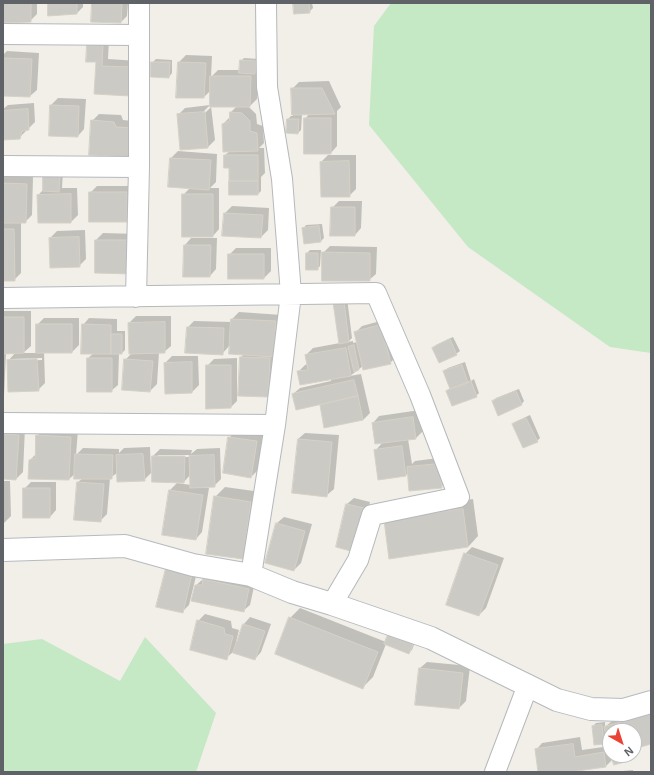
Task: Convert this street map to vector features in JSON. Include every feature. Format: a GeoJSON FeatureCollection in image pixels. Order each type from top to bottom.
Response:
{"type":"FeatureCollection","features":[{"type":"Feature","properties":{"kind":"street"},"geometry":{"type":"LineString","coordinates":[[136,297],[139,168],[139,3]]}},
{"type":"Feature","properties":{"kind":"street"},"geometry":{"type":"LineString","coordinates":[[251,575],[275,425],[291,294],[282,179],[267,87],[266,3]]}},
{"type":"Feature","properties":{"kind":"street"},"geometry":{"type":"LineString","coordinates":[[3,34],[139,35]]}},
{"type":"Feature","properties":{"kind":"street"},"geometry":{"type":"LineString","coordinates":[[3,166],[139,168]]}},
{"type":"Feature","properties":{"kind":"street"},"geometry":{"type":"LineString","coordinates":[[3,298],[376,293],[420,395],[459,497],[372,515],[358,560],[332,604]]}},
{"type":"Feature","properties":{"kind":"street"},"geometry":{"type":"LineString","coordinates":[[3,423],[275,425]]}},
{"type":"Feature","properties":{"kind":"street"},"geometry":{"type":"LineString","coordinates":[[3,550],[125,546],[193,565],[251,575],[292,592],[431,638],[557,700],[591,709],[623,710],[651,702]]}},
{"type":"Feature","properties":{"kind":"street"},"geometry":{"type":"LineString","coordinates":[[496,772],[528,685]]}},
{"type":"Feature","properties":{"kind":"green space"},"geometry":{"type":"Polygon","coordinates":[[[391,3],[651,3],[651,353],[610,347],[468,247],[369,125],[374,26],[391,3]]]}},
{"type":"Feature","properties":{"kind":"green space"},"geometry":{"type":"Polygon","coordinates":[[[145,637],[216,713],[196,772],[3,772],[3,644],[42,639],[120,681],[145,637]]]}},
{"type":"Feature","properties":{"kind":"building"},"geometry":{"type":"Polygon","coordinates":[[[3,3],[31,3],[31,22],[3,23],[3,3]]]}},
{"type":"Feature","properties":{"kind":"building"},"geometry":{"type":"Polygon","coordinates":[[[48,3],[77,3],[77,14],[48,16],[48,3]]]}},
{"type":"Feature","properties":{"kind":"building"},"geometry":{"type":"Polygon","coordinates":[[[92,3],[122,3],[121,23],[91,22],[92,3]]]}},
{"type":"Feature","properties":{"kind":"building"},"geometry":{"type":"Polygon","coordinates":[[[293,3],[309,3],[310,13],[294,14],[293,3]]]}},
{"type":"Feature","properties":{"kind":"building"},"geometry":{"type":"Polygon","coordinates":[[[87,45],[103,45],[102,66],[131,67],[130,96],[94,94],[96,62],[86,62],[87,45]]]}},
{"type":"Feature","properties":{"kind":"building"},"geometry":{"type":"Polygon","coordinates":[[[3,58],[32,59],[30,97],[3,96],[3,58]]]}},
{"type":"Feature","properties":{"kind":"building"},"geometry":{"type":"Polygon","coordinates":[[[240,60],[256,61],[255,74],[239,73],[240,60]]]}},
{"type":"Feature","properties":{"kind":"building"},"geometry":{"type":"Polygon","coordinates":[[[151,62],[170,62],[169,78],[151,77],[151,62]]]}},
{"type":"Feature","properties":{"kind":"building"},"geometry":{"type":"Polygon","coordinates":[[[178,62],[206,63],[204,98],[176,98],[178,62]]]}},
{"type":"Feature","properties":{"kind":"building"},"geometry":{"type":"Polygon","coordinates":[[[210,76],[251,76],[250,107],[210,107],[210,76]]]}},
{"type":"Feature","properties":{"kind":"building"},"geometry":{"type":"Polygon","coordinates":[[[291,88],[322,88],[335,114],[292,115],[291,88]]]}},
{"type":"Feature","properties":{"kind":"building"},"geometry":{"type":"Polygon","coordinates":[[[50,105],[79,106],[78,137],[49,136],[50,105]]]}},
{"type":"Feature","properties":{"kind":"building"},"geometry":{"type":"Polygon","coordinates":[[[28,109],[29,130],[22,131],[20,139],[3,140],[3,111],[28,109]]]}},
{"type":"Feature","properties":{"kind":"building"},"geometry":{"type":"Polygon","coordinates":[[[205,112],[208,148],[180,150],[177,114],[205,112]]]}},
{"type":"Feature","properties":{"kind":"building"},"geometry":{"type":"Polygon","coordinates":[[[230,112],[242,113],[250,121],[250,131],[257,133],[258,151],[223,152],[222,124],[229,121],[230,112]]]}},
{"type":"Feature","properties":{"kind":"building"},"geometry":{"type":"Polygon","coordinates":[[[304,118],[331,118],[331,154],[304,154],[304,118]]]}},
{"type":"Feature","properties":{"kind":"building"},"geometry":{"type":"Polygon","coordinates":[[[287,119],[299,119],[298,134],[286,133],[287,119]]]}},
{"type":"Feature","properties":{"kind":"building"},"geometry":{"type":"Polygon","coordinates":[[[91,120],[114,122],[116,127],[134,128],[132,157],[89,155],[91,120]]]}},
{"type":"Feature","properties":{"kind":"building"},"geometry":{"type":"Polygon","coordinates":[[[224,155],[258,155],[258,181],[229,181],[229,168],[224,168],[224,155]]]}},
{"type":"Feature","properties":{"kind":"building"},"geometry":{"type":"Polygon","coordinates":[[[170,158],[211,160],[209,190],[168,187],[170,158]]]}},
{"type":"Feature","properties":{"kind":"building"},"geometry":{"type":"Polygon","coordinates":[[[349,161],[350,197],[321,197],[320,162],[349,161]]]}},
{"type":"Feature","properties":{"kind":"building"},"geometry":{"type":"Polygon","coordinates":[[[43,173],[60,174],[59,192],[43,191],[43,173]]]}},
{"type":"Feature","properties":{"kind":"building"},"geometry":{"type":"Polygon","coordinates":[[[229,181],[258,181],[258,195],[229,195],[229,181]]]}},
{"type":"Feature","properties":{"kind":"building"},"geometry":{"type":"Polygon","coordinates":[[[3,183],[27,184],[26,223],[3,223],[3,183]]]}},
{"type":"Feature","properties":{"kind":"building"},"geometry":{"type":"Polygon","coordinates":[[[89,192],[127,192],[127,222],[89,222],[89,192]]]}},
{"type":"Feature","properties":{"kind":"building"},"geometry":{"type":"Polygon","coordinates":[[[71,194],[71,223],[38,223],[37,195],[71,194]]]}},
{"type":"Feature","properties":{"kind":"building"},"geometry":{"type":"Polygon","coordinates":[[[182,194],[213,194],[213,237],[182,237],[182,194]]]}},
{"type":"Feature","properties":{"kind":"building"},"geometry":{"type":"Polygon","coordinates":[[[331,207],[355,207],[355,236],[330,236],[331,207]]]}},
{"type":"Feature","properties":{"kind":"building"},"geometry":{"type":"Polygon","coordinates":[[[224,213],[263,215],[261,238],[222,236],[224,213]]]}},
{"type":"Feature","properties":{"kind":"building"},"geometry":{"type":"Polygon","coordinates":[[[319,226],[321,242],[304,244],[302,228],[319,226]]]}},
{"type":"Feature","properties":{"kind":"building"},"geometry":{"type":"Polygon","coordinates":[[[3,229],[14,229],[15,281],[3,281],[3,229]]]}},
{"type":"Feature","properties":{"kind":"building"},"geometry":{"type":"Polygon","coordinates":[[[79,237],[80,267],[50,268],[49,238],[79,237]]]}},
{"type":"Feature","properties":{"kind":"building"},"geometry":{"type":"Polygon","coordinates":[[[95,240],[132,240],[131,274],[95,273],[95,240]]]}},
{"type":"Feature","properties":{"kind":"building"},"geometry":{"type":"Polygon","coordinates":[[[184,245],[211,245],[210,277],[183,277],[184,245]]]}},
{"type":"Feature","properties":{"kind":"building"},"geometry":{"type":"Polygon","coordinates":[[[322,252],[370,253],[370,281],[322,281],[322,252]]]}},
{"type":"Feature","properties":{"kind":"building"},"geometry":{"type":"Polygon","coordinates":[[[306,253],[318,253],[318,270],[306,270],[306,253]]]}},
{"type":"Feature","properties":{"kind":"building"},"geometry":{"type":"Polygon","coordinates":[[[228,254],[264,254],[264,279],[228,279],[228,254]]]}},
{"type":"Feature","properties":{"kind":"building"},"geometry":{"type":"Polygon","coordinates":[[[344,301],[349,342],[339,344],[333,302],[344,301]]]}},
{"type":"Feature","properties":{"kind":"building"},"geometry":{"type":"Polygon","coordinates":[[[3,317],[24,317],[24,353],[3,354],[3,317]]]}},
{"type":"Feature","properties":{"kind":"building"},"geometry":{"type":"Polygon","coordinates":[[[231,319],[276,321],[274,357],[229,354],[231,319]]]}},
{"type":"Feature","properties":{"kind":"building"},"geometry":{"type":"Polygon","coordinates":[[[165,322],[165,353],[129,354],[128,323],[165,322]]]}},
{"type":"Feature","properties":{"kind":"building"},"geometry":{"type":"Polygon","coordinates":[[[36,324],[72,324],[72,353],[36,353],[36,324]]]}},
{"type":"Feature","properties":{"kind":"building"},"geometry":{"type":"Polygon","coordinates":[[[82,324],[111,325],[111,354],[81,354],[82,324]]]}},
{"type":"Feature","properties":{"kind":"building"},"geometry":{"type":"Polygon","coordinates":[[[381,325],[391,364],[363,370],[354,332],[381,325]]]}},
{"type":"Feature","properties":{"kind":"building"},"geometry":{"type":"Polygon","coordinates":[[[187,327],[224,328],[223,355],[185,353],[187,327]]]}},
{"type":"Feature","properties":{"kind":"building"},"geometry":{"type":"Polygon","coordinates":[[[111,334],[122,334],[122,354],[111,354],[111,334]]]}},
{"type":"Feature","properties":{"kind":"building"},"geometry":{"type":"Polygon","coordinates":[[[450,339],[457,355],[439,363],[432,348],[450,339]]]}},
{"type":"Feature","properties":{"kind":"building"},"geometry":{"type":"Polygon","coordinates":[[[354,345],[359,370],[354,372],[348,347],[354,345]]]}},
{"type":"Feature","properties":{"kind":"building"},"geometry":{"type":"Polygon","coordinates":[[[346,348],[351,376],[300,385],[297,371],[308,370],[305,355],[346,348]]]}},
{"type":"Feature","properties":{"kind":"building"},"geometry":{"type":"Polygon","coordinates":[[[240,357],[270,358],[268,397],[238,396],[240,357]]]}},
{"type":"Feature","properties":{"kind":"building"},"geometry":{"type":"Polygon","coordinates":[[[87,358],[112,358],[112,392],[87,392],[87,358]]]}},
{"type":"Feature","properties":{"kind":"building"},"geometry":{"type":"Polygon","coordinates":[[[37,359],[39,391],[8,392],[7,360],[37,359]]]}},
{"type":"Feature","properties":{"kind":"building"},"geometry":{"type":"Polygon","coordinates":[[[124,359],[153,361],[150,392],[122,390],[124,359]]]}},
{"type":"Feature","properties":{"kind":"building"},"geometry":{"type":"Polygon","coordinates":[[[192,362],[192,393],[165,394],[164,363],[192,362]]]}},
{"type":"Feature","properties":{"kind":"building"},"geometry":{"type":"Polygon","coordinates":[[[206,365],[231,365],[231,408],[206,409],[206,365]]]}},
{"type":"Feature","properties":{"kind":"building"},"geometry":{"type":"Polygon","coordinates":[[[462,365],[468,383],[450,389],[443,371],[462,365]]]}},
{"type":"Feature","properties":{"kind":"building"},"geometry":{"type":"Polygon","coordinates":[[[354,380],[358,396],[296,410],[292,394],[354,380]]]}},
{"type":"Feature","properties":{"kind":"building"},"geometry":{"type":"Polygon","coordinates":[[[471,381],[477,397],[452,406],[446,391],[471,381]]]}},
{"type":"Feature","properties":{"kind":"building"},"geometry":{"type":"Polygon","coordinates":[[[516,391],[522,405],[498,416],[492,401],[516,391]]]}},
{"type":"Feature","properties":{"kind":"building"},"geometry":{"type":"Polygon","coordinates":[[[358,396],[363,420],[324,428],[320,405],[358,396]]]}},
{"type":"Feature","properties":{"kind":"building"},"geometry":{"type":"Polygon","coordinates":[[[413,417],[416,439],[375,444],[372,423],[413,417]]]}},
{"type":"Feature","properties":{"kind":"building"},"geometry":{"type":"Polygon","coordinates":[[[526,418],[538,442],[523,448],[512,424],[526,418]]]}},
{"type":"Feature","properties":{"kind":"building"},"geometry":{"type":"Polygon","coordinates":[[[3,434],[19,435],[16,480],[3,479],[3,434]]]}},
{"type":"Feature","properties":{"kind":"building"},"geometry":{"type":"Polygon","coordinates":[[[36,435],[71,437],[69,480],[28,479],[29,460],[35,458],[36,435]]]}},
{"type":"Feature","properties":{"kind":"building"},"geometry":{"type":"Polygon","coordinates":[[[228,437],[257,441],[251,478],[223,473],[228,437]]]}},
{"type":"Feature","properties":{"kind":"building"},"geometry":{"type":"Polygon","coordinates":[[[298,439],[332,442],[327,497],[292,493],[298,439]]]}},
{"type":"Feature","properties":{"kind":"building"},"geometry":{"type":"Polygon","coordinates":[[[402,446],[406,476],[378,480],[374,450],[402,446]]]}},
{"type":"Feature","properties":{"kind":"building"},"geometry":{"type":"Polygon","coordinates":[[[75,454],[113,455],[112,479],[74,479],[75,454]]]}},
{"type":"Feature","properties":{"kind":"building"},"geometry":{"type":"Polygon","coordinates":[[[143,454],[145,481],[117,482],[116,455],[143,454]]]}},
{"type":"Feature","properties":{"kind":"building"},"geometry":{"type":"Polygon","coordinates":[[[214,455],[215,487],[190,488],[189,456],[214,455]]]}},
{"type":"Feature","properties":{"kind":"building"},"geometry":{"type":"Polygon","coordinates":[[[152,456],[185,456],[184,483],[152,482],[152,456]]]}},
{"type":"Feature","properties":{"kind":"building"},"geometry":{"type":"Polygon","coordinates":[[[439,464],[442,488],[409,491],[407,467],[439,464]]]}},
{"type":"Feature","properties":{"kind":"building"},"geometry":{"type":"Polygon","coordinates":[[[77,482],[104,484],[101,522],[74,520],[77,482]]]}},
{"type":"Feature","properties":{"kind":"building"},"geometry":{"type":"Polygon","coordinates":[[[23,488],[50,488],[50,518],[23,518],[23,488]]]}},
{"type":"Feature","properties":{"kind":"building"},"geometry":{"type":"Polygon","coordinates":[[[169,490],[203,495],[196,540],[162,535],[169,490]]]}},
{"type":"Feature","properties":{"kind":"building"},"geometry":{"type":"Polygon","coordinates":[[[214,496],[251,502],[243,559],[206,554],[214,496]]]}},
{"type":"Feature","properties":{"kind":"building"},"geometry":{"type":"Polygon","coordinates":[[[346,504],[364,508],[354,552],[336,547],[346,504]]]}},
{"type":"Feature","properties":{"kind":"building"},"geometry":{"type":"Polygon","coordinates":[[[463,509],[468,547],[389,559],[384,520],[463,509]]]}},
{"type":"Feature","properties":{"kind":"building"},"geometry":{"type":"Polygon","coordinates":[[[276,523],[305,531],[294,571],[265,563],[276,523]]]}},
{"type":"Feature","properties":{"kind":"building"},"geometry":{"type":"Polygon","coordinates":[[[464,553],[498,565],[479,616],[446,605],[464,553]]]}},
{"type":"Feature","properties":{"kind":"building"},"geometry":{"type":"Polygon","coordinates":[[[166,568],[192,574],[183,613],[156,607],[166,568]]]}},
{"type":"Feature","properties":{"kind":"building"},"geometry":{"type":"Polygon","coordinates":[[[203,579],[249,589],[244,612],[191,601],[195,585],[202,585],[203,579]]]}},
{"type":"Feature","properties":{"kind":"building"},"geometry":{"type":"Polygon","coordinates":[[[289,617],[378,652],[363,689],[275,654],[289,617]]]}},
{"type":"Feature","properties":{"kind":"building"},"geometry":{"type":"Polygon","coordinates":[[[197,620],[224,628],[225,634],[233,636],[227,660],[190,650],[197,620]]]}},
{"type":"Feature","properties":{"kind":"building"},"geometry":{"type":"Polygon","coordinates":[[[243,624],[265,631],[255,660],[233,653],[243,624]]]}},
{"type":"Feature","properties":{"kind":"building"},"geometry":{"type":"Polygon","coordinates":[[[390,630],[415,640],[409,654],[384,644],[390,630]]]}},
{"type":"Feature","properties":{"kind":"building"},"geometry":{"type":"Polygon","coordinates":[[[419,668],[463,673],[459,709],[415,705],[419,668]]]}},
{"type":"Feature","properties":{"kind":"building"},"geometry":{"type":"Polygon","coordinates":[[[651,714],[651,744],[642,747],[642,723],[618,723],[651,714]]]}},
{"type":"Feature","properties":{"kind":"building"},"geometry":{"type":"Polygon","coordinates":[[[602,725],[602,744],[594,745],[592,726],[602,725]]]}},
{"type":"Feature","properties":{"kind":"building"},"geometry":{"type":"Polygon","coordinates":[[[573,744],[575,757],[602,752],[602,763],[605,763],[606,767],[570,772],[538,772],[535,749],[573,744]]]}}]}
